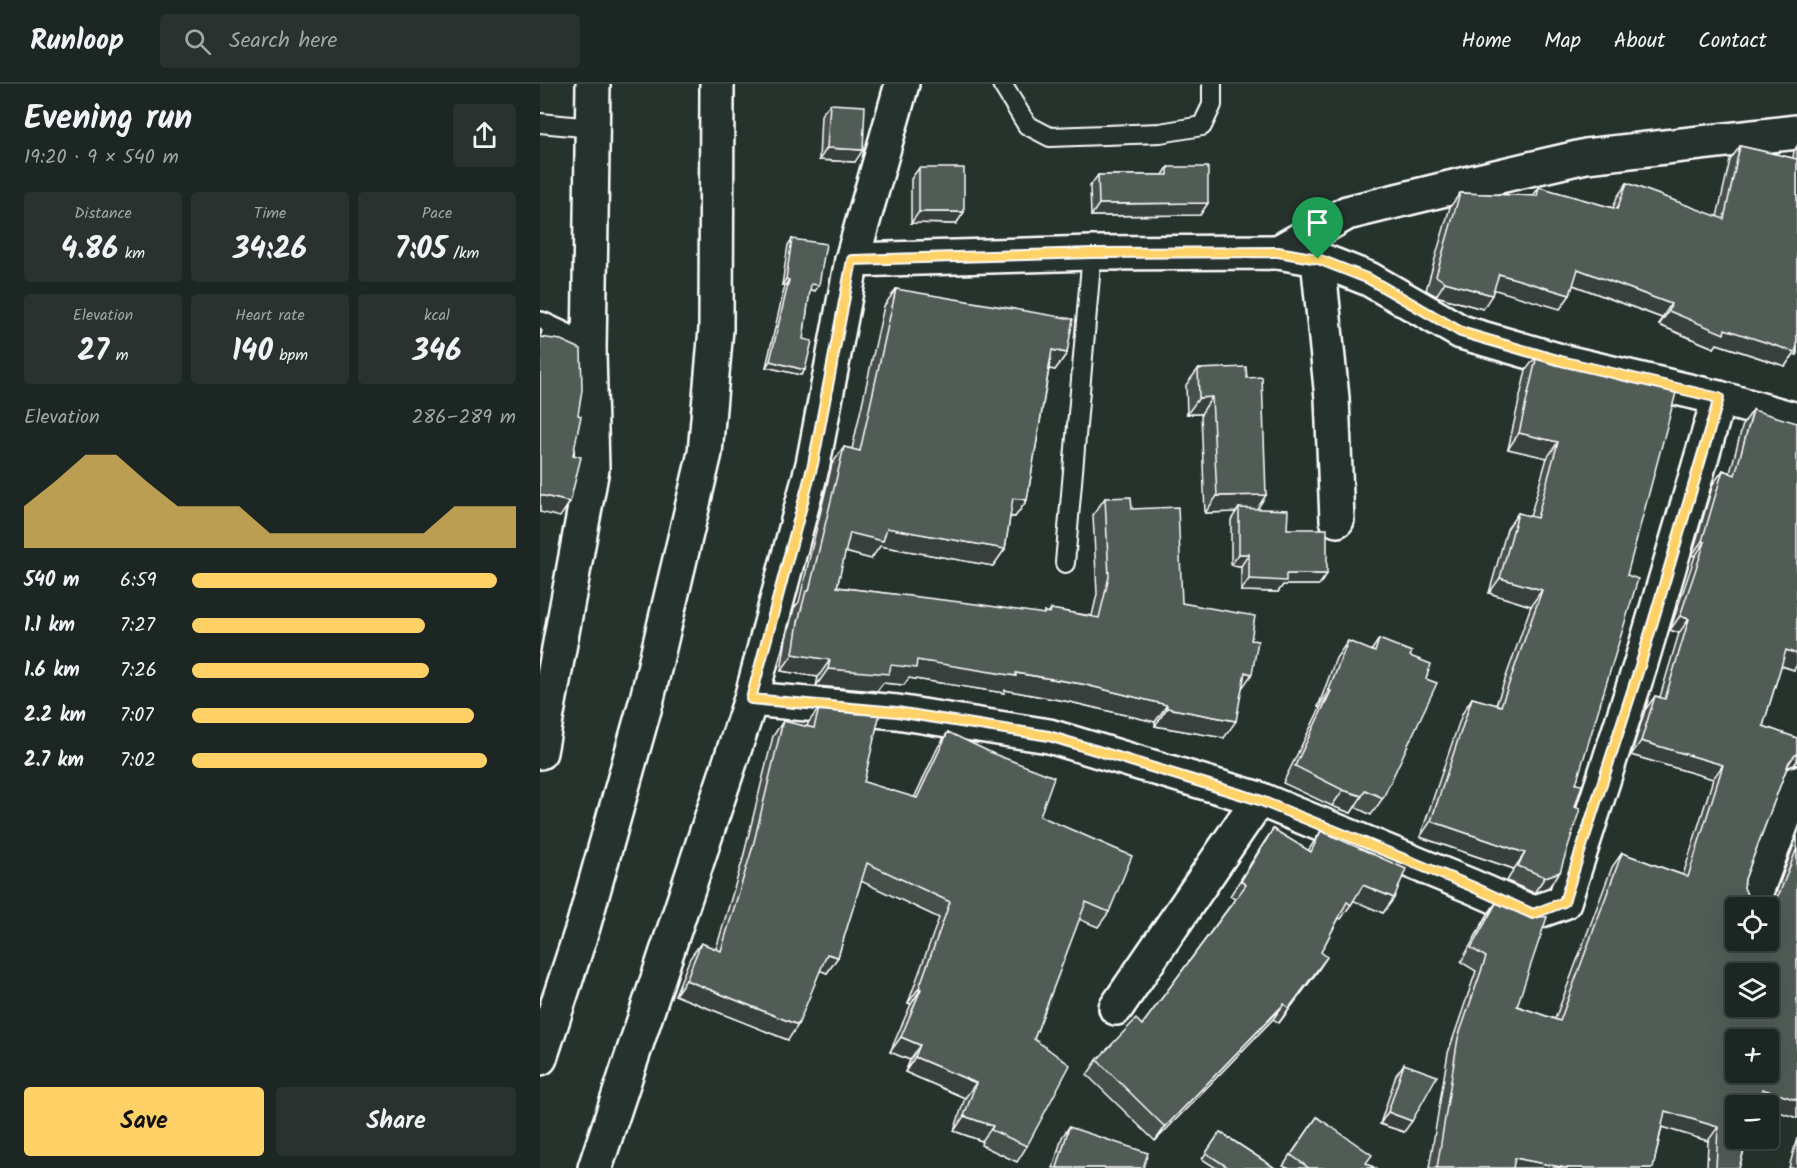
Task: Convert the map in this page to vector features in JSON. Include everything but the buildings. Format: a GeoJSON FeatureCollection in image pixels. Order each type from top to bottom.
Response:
{"type":"FeatureCollection","features":[{"type":"Feature","properties":{"kind":"street"},"geometry":{"type":"LineString","coordinates":[[540,752],[592,469],[589,351],[593,84]]}},
{"type":"Feature","properties":{"kind":"street"},"geometry":{"type":"LineString","coordinates":[[540,1058],[583,927],[647,699],[705,453],[716,329],[717,84]]}},
{"type":"Feature","properties":{"kind":"street"},"geometry":{"type":"LineString","coordinates":[[595,1168],[751,699],[813,464],[852,260],[902,84]]}},
{"type":"Feature","properties":{"kind":"street"},"geometry":{"type":"LineString","coordinates":[[1278,252],[1347,213],[1474,182],[1587,156],[1797,132]]}},
{"type":"Feature","properties":{"kind":"street"},"geometry":{"type":"LineString","coordinates":[[852,260],[1092,253],[1278,252],[1318,259],[1369,279],[1461,332],[1561,361],[1719,398],[1797,420]]}},
{"type":"Feature","properties":{"kind":"street"},"geometry":{"type":"LineString","coordinates":[[1318,259],[1332,398],[1337,520]]}},
{"type":"Feature","properties":{"kind":"street"},"geometry":{"type":"LineString","coordinates":[[540,329],[589,351]]}},
{"type":"Feature","properties":{"kind":"street"},"geometry":{"type":"LineString","coordinates":[[751,699],[897,712],[1049,736],[1259,800],[1471,886],[1533,914],[1564,902],[1640,666],[1719,398]]}},
{"type":"Feature","properties":{"kind":"street"},"geometry":{"type":"LineString","coordinates":[[1754,897],[1797,783]]}},
{"type":"Feature","properties":{"kind":"street"},"geometry":{"type":"LineString","coordinates":[[1116,1008],[1259,800]]}},
{"type":"Feature","properties":{"kind":"lane"},"geometry":{"type":"LineString","coordinates":[[1002,84],[1027,124],[1050,137],[1160,133],[1202,126],[1212,105],[1212,84]]}},
{"type":"Feature","properties":{"kind":"lane"},"geometry":{"type":"LineString","coordinates":[[540,123],[593,128]]}},
{"type":"Feature","properties":{"kind":"lane"},"geometry":{"type":"LineString","coordinates":[[1065,563],[1092,253]]}},
{"type":"Feature","properties":{"kind":"route"},"geometry":{"type":"LineString","coordinates":[[1278,252],[1318,259],[1369,279],[1461,332],[1561,361],[1719,398],[1640,666],[1564,902],[1533,914],[1471,886],[1259,800],[1049,736],[897,712],[751,699],[813,464],[852,260],[1092,253],[1278,252]]}}]}
